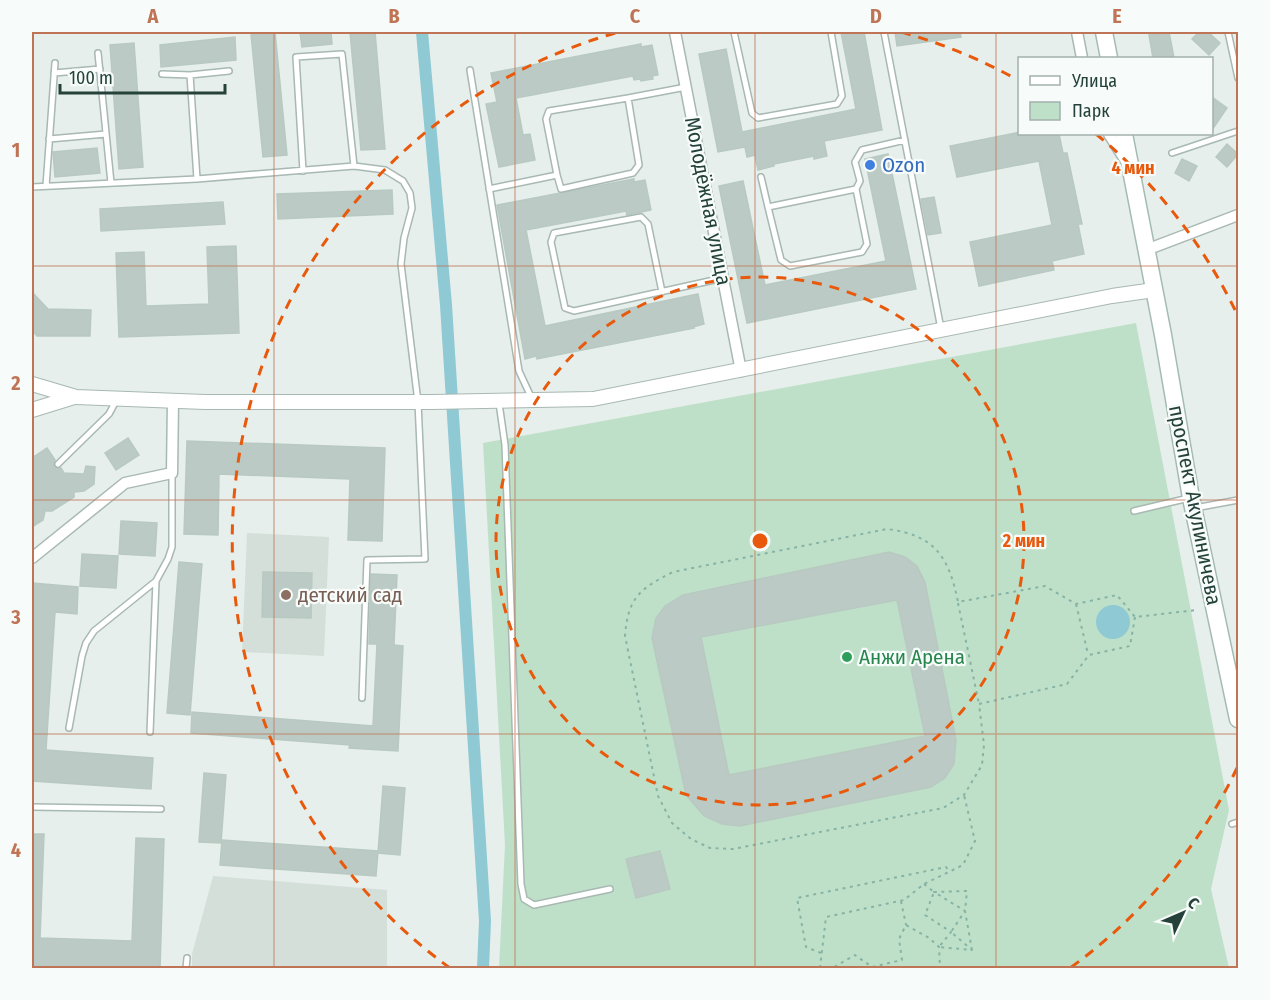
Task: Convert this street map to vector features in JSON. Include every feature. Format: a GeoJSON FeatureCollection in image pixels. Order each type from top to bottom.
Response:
{"type":"FeatureCollection","features":[{"type":"Feature","properties":{"kind":"main road"},"geometry":{"type":"LineString","coordinates":[[1104,32],[1109,57]]}},
{"type":"Feature","properties":{"kind":"main road"},"geometry":{"type":"LineString","coordinates":[[1124,135],[1146,250]]}},
{"type":"Feature","properties":{"kind":"main road","name":"проспект Акулиничева"},"geometry":{"type":"LineString","coordinates":[[1146,250],[1192,503],[1239,719]]}},
{"type":"Feature","properties":{"kind":"street","name":"Молодёжная улица"},"geometry":{"type":"LineString","coordinates":[[675,32],[741,371]]}},
{"type":"Feature","properties":{"kind":"street"},"geometry":{"type":"LineString","coordinates":[[1077,32],[1082,57]]}},
{"type":"Feature","properties":{"kind":"street"},"geometry":{"type":"LineString","coordinates":[[1110,135],[1131,169]]}},
{"type":"Feature","properties":{"kind":"street"},"geometry":{"type":"LineString","coordinates":[[1146,250],[1239,215]]}},
{"type":"Feature","properties":{"kind":"street"},"geometry":{"type":"LineString","coordinates":[[32,384],[76,397],[173,400],[482,402],[593,399],[1112,296],[1154,290]]}},
{"type":"Feature","properties":{"kind":"street"},"geometry":{"type":"LineString","coordinates":[[32,410],[76,397]]}},
{"type":"Feature","properties":{"kind":"street"},"geometry":{"type":"LineString","coordinates":[[32,558],[125,483],[172,473],[173,400]]}},
{"type":"Feature","properties":{"kind":"lane"},"geometry":{"type":"LineString","coordinates":[[734,32],[752,113],[758,118],[837,104],[842,96],[831,32]]}},
{"type":"Feature","properties":{"kind":"lane"},"geometry":{"type":"LineString","coordinates":[[884,32],[942,330]]}},
{"type":"Feature","properties":{"kind":"lane"},"geometry":{"type":"LineString","coordinates":[[1228,32],[1239,78]]}},
{"type":"Feature","properties":{"kind":"lane"},"geometry":{"type":"LineString","coordinates":[[1233,56],[1239,50]]}},
{"type":"Feature","properties":{"kind":"lane"},"geometry":{"type":"LineString","coordinates":[[98,53],[111,183]]}},
{"type":"Feature","properties":{"kind":"lane"},"geometry":{"type":"LineString","coordinates":[[303,171],[296,57],[342,54],[354,166]]}},
{"type":"Feature","properties":{"kind":"lane"},"geometry":{"type":"LineString","coordinates":[[46,186],[55,63]]}},
{"type":"Feature","properties":{"kind":"lane"},"geometry":{"type":"LineString","coordinates":[[54,73],[100,69]]}},
{"type":"Feature","properties":{"kind":"lane"},"geometry":{"type":"LineString","coordinates":[[470,70],[519,372],[533,400]]}},
{"type":"Feature","properties":{"kind":"lane"},"geometry":{"type":"LineString","coordinates":[[162,74],[190,75],[229,71]]}},
{"type":"Feature","properties":{"kind":"lane"},"geometry":{"type":"LineString","coordinates":[[190,75],[197,179]]}},
{"type":"Feature","properties":{"kind":"lane"},"geometry":{"type":"LineString","coordinates":[[628,98],[639,165],[633,173],[561,189],[546,119],[549,111],[686,87]]}},
{"type":"Feature","properties":{"kind":"lane"},"geometry":{"type":"LineString","coordinates":[[1172,153],[1239,131]]}},
{"type":"Feature","properties":{"kind":"lane"},"geometry":{"type":"LineString","coordinates":[[50,139],[106,134]]}},
{"type":"Feature","properties":{"kind":"lane"},"geometry":{"type":"LineString","coordinates":[[761,177],[781,260],[790,266],[862,252],[867,244],[856,189],[860,182],[855,162],[862,150],[905,141]]}},
{"type":"Feature","properties":{"kind":"lane"},"geometry":{"type":"LineString","coordinates":[[32,187],[197,179],[354,166],[385,170],[403,181],[410,193],[412,208],[404,238],[401,264],[425,402],[425,559],[367,560],[362,698]]}},
{"type":"Feature","properties":{"kind":"lane"},"geometry":{"type":"LineString","coordinates":[[489,189],[557,175]]}},
{"type":"Feature","properties":{"kind":"lane"},"geometry":{"type":"LineString","coordinates":[[768,207],[856,189]]}},
{"type":"Feature","properties":{"kind":"lane"},"geometry":{"type":"LineString","coordinates":[[662,292],[648,224],[640,217],[554,233],[551,242],[565,308],[574,311],[662,292],[723,278]]}},
{"type":"Feature","properties":{"kind":"lane"},"geometry":{"type":"LineString","coordinates":[[58,464],[109,414],[117,398]]}},
{"type":"Feature","properties":{"kind":"lane"},"geometry":{"type":"LineString","coordinates":[[499,401],[505,445],[521,884],[524,899],[534,905],[610,889]]}},
{"type":"Feature","properties":{"kind":"lane"},"geometry":{"type":"LineString","coordinates":[[69,728],[86,643],[94,631],[156,581],[168,559],[172,547],[172,473]]}},
{"type":"Feature","properties":{"kind":"lane"},"geometry":{"type":"LineString","coordinates":[[1134,511],[1192,503],[1239,500]]}},
{"type":"Feature","properties":{"kind":"lane"},"geometry":{"type":"LineString","coordinates":[[150,732],[156,581]]}},
{"type":"Feature","properties":{"kind":"lane"},"geometry":{"type":"LineString","coordinates":[[32,807],[161,809]]}},
{"type":"Feature","properties":{"kind":"lane"},"geometry":{"type":"LineString","coordinates":[[186,969],[187,958]]}},
{"type":"Feature","properties":{"kind":"path"},"geometry":{"type":"LineString","coordinates":[[886,530],[915,535],[936,548],[947,565],[958,602],[979,704],[984,745],[982,765],[964,795],[943,808],[733,849],[710,848],[692,840],[672,823],[658,796],[625,636],[626,618],[632,600],[645,587],[673,572],[886,530]]}},
{"type":"Feature","properties":{"kind":"path"},"geometry":{"type":"LineString","coordinates":[[958,602],[1045,586],[1076,604],[1117,595],[1135,617],[1130,646],[1089,655],[1067,684],[979,704]]}},
{"type":"Feature","properties":{"kind":"path"},"geometry":{"type":"LineString","coordinates":[[1076,604],[1089,655]]}},
{"type":"Feature","properties":{"kind":"path"},"geometry":{"type":"LineString","coordinates":[[1135,617],[1197,610]]}},
{"type":"Feature","properties":{"kind":"path"},"geometry":{"type":"LineString","coordinates":[[820,969],[826,917],[901,901],[924,884],[963,865],[975,841],[964,795]]}},
{"type":"Feature","properties":{"kind":"path"},"geometry":{"type":"LineString","coordinates":[[821,953],[806,947],[797,898],[946,867],[949,872]]}},
{"type":"Feature","properties":{"kind":"path"},"geometry":{"type":"LineString","coordinates":[[924,884],[965,911]]}},
{"type":"Feature","properties":{"kind":"path"},"geometry":{"type":"LineString","coordinates":[[934,892],[967,891],[965,911],[972,950]]}},
{"type":"Feature","properties":{"kind":"path"},"geometry":{"type":"LineString","coordinates":[[934,892],[925,915],[951,932],[972,950]]}},
{"type":"Feature","properties":{"kind":"path"},"geometry":{"type":"LineString","coordinates":[[827,969],[834,968],[855,955],[872,967],[902,960],[899,939],[906,925],[901,901]]}},
{"type":"Feature","properties":{"kind":"path"},"geometry":{"type":"LineString","coordinates":[[940,969],[939,947],[965,911]]}},
{"type":"Feature","properties":{"kind":"path"},"geometry":{"type":"LineString","coordinates":[[906,925],[929,938],[939,947],[972,950]]}},
{"type":"Feature","properties":{"kind":"shaded area","name":"детский сад"},"geometry":{"type":"Polygon","coordinates":[[[247,533],[329,537],[324,656],[242,652],[247,533]]]}},
{"type":"Feature","properties":{"kind":"shaded area"},"geometry":{"type":"Polygon","coordinates":[[[213,876],[387,890],[387,965],[389,968],[192,968],[192,954],[213,876]]]}},
{"type":"Feature","properties":{"kind":"green space","name":"Анжи Арена"},"geometry":{"type":"Polygon","coordinates":[[[1136,323],[1229,810],[1211,889],[1229,968],[499,968],[505,845],[483,443],[1136,323]]]}},
{"type":"Feature","properties":{"kind":"water"},"geometry":{"type":"Polygon","coordinates":[[[1113,605],[1125,610],[1130,622],[1125,634],[1113,639],[1101,634],[1096,622],[1101,610],[1113,605]]]}},
{"type":"Feature","properties":{"kind":"building"},"geometry":{"type":"Polygon","coordinates":[[[275,32],[287,155],[263,157],[251,34],[275,32]]]}},
{"type":"Feature","properties":{"kind":"building"},"geometry":{"type":"Polygon","coordinates":[[[300,32],[331,32],[332,44],[302,47],[300,32]]]}},
{"type":"Feature","properties":{"kind":"building"},"geometry":{"type":"Polygon","coordinates":[[[350,32],[375,32],[385,149],[361,150],[350,32]]]}},
{"type":"Feature","properties":{"kind":"building"},"geometry":{"type":"Polygon","coordinates":[[[841,32],[864,32],[882,130],[824,141],[827,156],[814,159],[814,156],[774,164],[774,166],[758,170],[755,155],[747,157],[745,147],[718,152],[699,54],[726,49],[742,132],[856,109],[841,32]]]}},
{"type":"Feature","properties":{"kind":"building"},"geometry":{"type":"Polygon","coordinates":[[[895,32],[960,32],[961,37],[897,46],[895,32]]]}},
{"type":"Feature","properties":{"kind":"building"},"geometry":{"type":"Polygon","coordinates":[[[1169,32],[1174,57],[1153,57],[1149,35],[1169,32]]]}},
{"type":"Feature","properties":{"kind":"building"},"geometry":{"type":"Polygon","coordinates":[[[1199,32],[1208,32],[1220,43],[1209,55],[1192,39],[1199,32]]]}},
{"type":"Feature","properties":{"kind":"building"},"geometry":{"type":"Polygon","coordinates":[[[235,37],[236,60],[161,67],[160,45],[235,37]]]}},
{"type":"Feature","properties":{"kind":"building"},"geometry":{"type":"Polygon","coordinates":[[[134,43],[143,167],[119,169],[110,45],[134,43]]]}},
{"type":"Feature","properties":{"kind":"building"},"geometry":{"type":"Polygon","coordinates":[[[641,44],[641,47],[652,45],[658,75],[652,76],[653,79],[634,80],[633,76],[516,98],[523,135],[530,134],[535,160],[499,167],[486,104],[497,102],[491,73],[641,44]]]}},
{"type":"Feature","properties":{"kind":"building"},"geometry":{"type":"Polygon","coordinates":[[[1213,98],[1227,108],[1213,129],[1213,98]]]}},
{"type":"Feature","properties":{"kind":"building"},"geometry":{"type":"Polygon","coordinates":[[[1018,132],[1018,135],[1059,135],[1063,153],[1067,153],[1082,224],[1078,224],[1084,254],[1052,261],[1054,270],[979,286],[970,242],[1052,225],[1039,161],[957,177],[950,146],[1018,132]]]}},
{"type":"Feature","properties":{"kind":"building"},"geometry":{"type":"Polygon","coordinates":[[[1227,144],[1238,154],[1227,167],[1216,157],[1227,144]]]}},
{"type":"Feature","properties":{"kind":"building"},"geometry":{"type":"Polygon","coordinates":[[[97,148],[100,173],[55,177],[53,152],[97,148]]]}},
{"type":"Feature","properties":{"kind":"building"},"geometry":{"type":"Polygon","coordinates":[[[888,154],[916,289],[747,323],[719,186],[743,181],[765,285],[886,261],[865,159],[888,154]]]}},
{"type":"Feature","properties":{"kind":"building"},"geometry":{"type":"Polygon","coordinates":[[[1182,159],[1197,166],[1189,181],[1175,173],[1182,159]]]}},
{"type":"Feature","properties":{"kind":"building"},"geometry":{"type":"Polygon","coordinates":[[[634,179],[634,182],[645,180],[651,210],[627,215],[626,211],[526,230],[545,326],[698,294],[704,324],[694,328],[537,359],[536,356],[525,359],[497,205],[634,179]]]}},
{"type":"Feature","properties":{"kind":"building"},"geometry":{"type":"Polygon","coordinates":[[[392,190],[393,214],[278,219],[277,194],[392,190]]]}},
{"type":"Feature","properties":{"kind":"building"},"geometry":{"type":"Polygon","coordinates":[[[934,197],[941,233],[928,235],[921,199],[934,197]]]}},
{"type":"Feature","properties":{"kind":"building"},"geometry":{"type":"Polygon","coordinates":[[[223,202],[225,224],[101,231],[100,209],[223,202]]]}},
{"type":"Feature","properties":{"kind":"building"},"geometry":{"type":"Polygon","coordinates":[[[236,246],[239,333],[119,337],[116,253],[144,252],[146,306],[209,304],[207,247],[236,246]]]}},
{"type":"Feature","properties":{"kind":"building"},"geometry":{"type":"Polygon","coordinates":[[[32,292],[48,309],[91,310],[90,336],[37,336],[32,330],[32,292]]]}},
{"type":"Feature","properties":{"kind":"building"},"geometry":{"type":"Polygon","coordinates":[[[128,438],[139,455],[116,470],[105,453],[128,438]]]}},
{"type":"Feature","properties":{"kind":"building"},"geometry":{"type":"Polygon","coordinates":[[[187,441],[385,448],[382,541],[348,540],[350,479],[219,474],[218,535],[184,534],[187,441]]]}},
{"type":"Feature","properties":{"kind":"building"},"geometry":{"type":"Polygon","coordinates":[[[47,448],[55,460],[54,467],[61,468],[64,473],[84,474],[86,466],[95,467],[94,484],[84,491],[74,492],[74,497],[52,511],[45,511],[43,520],[32,527],[32,458],[47,448]]]}},
{"type":"Feature","properties":{"kind":"building"},"geometry":{"type":"Polygon","coordinates":[[[121,521],[157,523],[155,556],[119,554],[121,521]]]}},
{"type":"Feature","properties":{"kind":"building"},"geometry":{"type":"Polygon","coordinates":[[[889,552],[905,557],[917,566],[925,582],[956,740],[954,764],[945,778],[931,787],[740,826],[722,824],[704,816],[686,795],[652,638],[656,618],[665,606],[683,595],[889,552]],[[897,600],[701,637],[729,775],[925,736],[897,600]]]}},
{"type":"Feature","properties":{"kind":"building"},"geometry":{"type":"Polygon","coordinates":[[[82,554],[118,556],[116,588],[80,586],[82,554]]]}},
{"type":"Feature","properties":{"kind":"building"},"geometry":{"type":"Polygon","coordinates":[[[179,562],[202,564],[190,715],[167,713],[179,562]]]}},
{"type":"Feature","properties":{"kind":"building"},"geometry":{"type":"Polygon","coordinates":[[[263,572],[312,573],[311,618],[262,617],[263,572]]]}},
{"type":"Feature","properties":{"kind":"building"},"geometry":{"type":"Polygon","coordinates":[[[371,574],[397,575],[394,645],[403,646],[398,751],[349,748],[350,745],[191,733],[192,712],[373,726],[377,644],[369,644],[371,574]]]}},
{"type":"Feature","properties":{"kind":"building"},"geometry":{"type":"Polygon","coordinates":[[[32,583],[78,587],[77,614],[55,612],[46,750],[153,758],[151,789],[32,781],[32,583]]]}},
{"type":"Feature","properties":{"kind":"building"},"geometry":{"type":"Polygon","coordinates":[[[204,773],[226,775],[221,843],[199,842],[204,773]]]}},
{"type":"Feature","properties":{"kind":"building"},"geometry":{"type":"Polygon","coordinates":[[[383,786],[405,788],[400,855],[378,853],[383,786]]]}},
{"type":"Feature","properties":{"kind":"building"},"geometry":{"type":"Polygon","coordinates":[[[32,834],[44,834],[40,938],[132,941],[136,838],[164,839],[160,969],[32,967],[32,834]]]}},
{"type":"Feature","properties":{"kind":"building"},"geometry":{"type":"Polygon","coordinates":[[[222,840],[378,851],[376,876],[220,865],[222,840]]]}},
{"type":"Feature","properties":{"kind":"building"},"geometry":{"type":"Polygon","coordinates":[[[660,851],[670,889],[636,898],[626,859],[660,851]]]}},
{"type":"Feature","properties":{"kind":"waterway"},"geometry":{"type":"LineString","coordinates":[[422,32],[446,305],[485,921],[483,968]]}},
{"type":"Feature","properties":{"kind":"place","name":"Ozon"},"geometry":{"type":"Point","coordinates":[870,165]}},
{"type":"Feature","properties":{"kind":"place","name":"детский сад"},"geometry":{"type":"Point","coordinates":[286,595]}},
{"type":"Feature","properties":{"kind":"place","name":"Анжи Арена"},"geometry":{"type":"Point","coordinates":[847,657]}}]}
